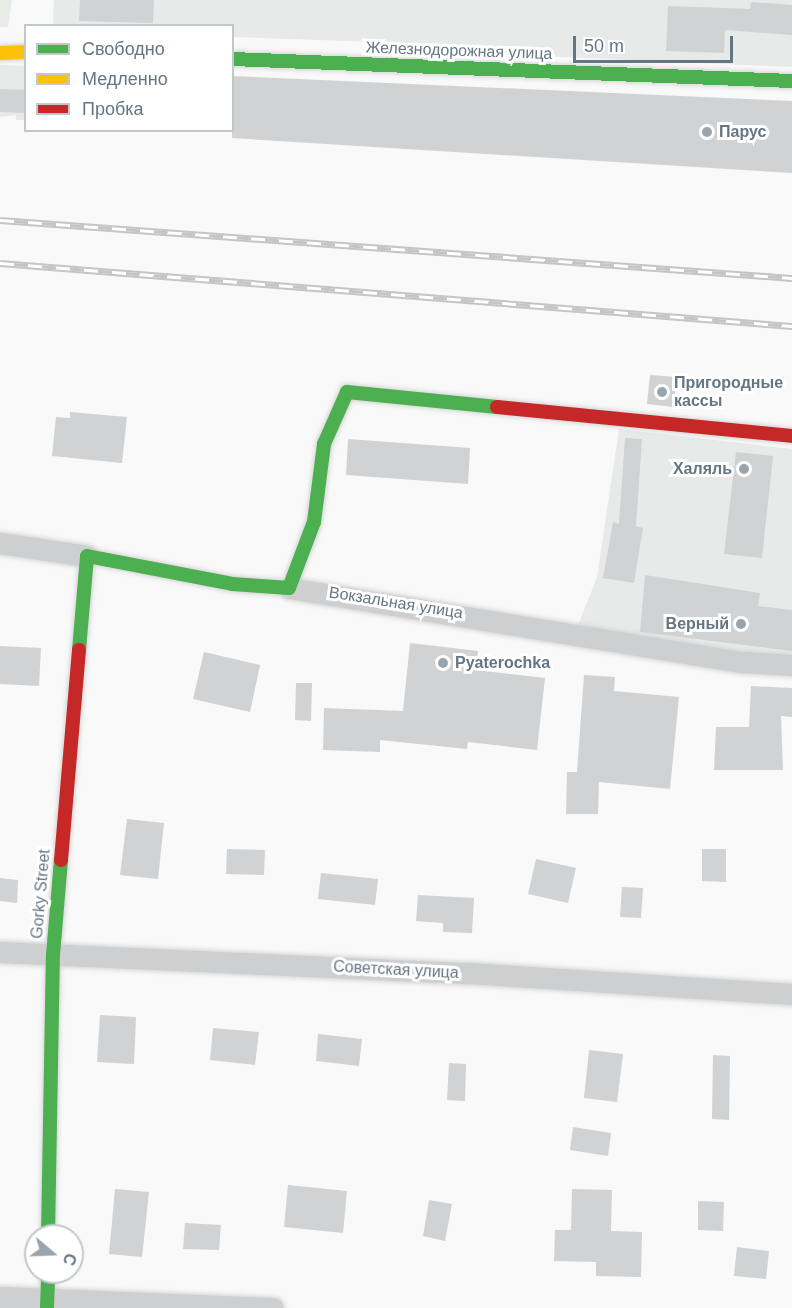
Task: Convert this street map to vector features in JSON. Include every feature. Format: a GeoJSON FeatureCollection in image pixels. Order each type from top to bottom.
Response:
{"type":"FeatureCollection","features":[{"type":"Feature","properties":{"kind":"street"},"geometry":{"type":"LineString","coordinates":[[0,53],[24,52]]}},
{"type":"Feature","properties":{"kind":"street","name":"Железнодорожная улица"},"geometry":{"type":"LineString","coordinates":[[234,58],[792,81]]}},
{"type":"Feature","properties":{"kind":"street"},"geometry":{"type":"LineString","coordinates":[[289,588],[314,522],[324,444],[347,392],[792,436]]}},
{"type":"Feature","properties":{"kind":"street","name":"Вокзальная улица"},"geometry":{"type":"LineString","coordinates":[[0,543],[87,556],[232,584],[289,588],[743,662],[792,665]]}},
{"type":"Feature","properties":{"kind":"street","name":"Gorky Street"},"geometry":{"type":"LineString","coordinates":[[48,1224],[53,955],[87,556]]}},
{"type":"Feature","properties":{"kind":"street","name":"Советская улица"},"geometry":{"type":"LineString","coordinates":[[0,952],[468,973],[792,994]]}},
{"type":"Feature","properties":{"kind":"street"},"geometry":{"type":"LineString","coordinates":[[47,1304],[48,1284]]}},
{"type":"Feature","properties":{"kind":"street"},"geometry":{"type":"LineString","coordinates":[[0,1297],[47,1304],[273,1308]]}},
{"type":"Feature","properties":{"kind":"shaded area"},"geometry":{"type":"Polygon","coordinates":[[[0,0],[12,0],[8,27],[0,27],[0,0]]]}},
{"type":"Feature","properties":{"kind":"shaded area"},"geometry":{"type":"Polygon","coordinates":[[[54,0],[792,0],[792,67],[375,49],[376,42],[234,37],[234,24],[53,24],[54,0]]]}},
{"type":"Feature","properties":{"kind":"shaded area"},"geometry":{"type":"Polygon","coordinates":[[[0,65],[24,66],[24,120],[16,120],[16,115],[0,117],[0,65]]]}},
{"type":"Feature","properties":{"kind":"shaded area"},"geometry":{"type":"Polygon","coordinates":[[[619,429],[792,449],[792,659],[577,628],[597,577],[619,429]]]}},
{"type":"Feature","properties":{"kind":"building"},"geometry":{"type":"Polygon","coordinates":[[[80,0],[154,0],[153,23],[79,21],[80,0]]]}},
{"type":"Feature","properties":{"kind":"building"},"geometry":{"type":"Polygon","coordinates":[[[751,2],[792,5],[792,35],[725,30],[724,53],[666,51],[668,6],[750,9],[751,2]]]}},
{"type":"Feature","properties":{"kind":"building"},"geometry":{"type":"Polygon","coordinates":[[[234,76],[792,101],[792,173],[232,138],[232,132],[234,132],[234,76]]]}},
{"type":"Feature","properties":{"kind":"building"},"geometry":{"type":"Polygon","coordinates":[[[0,89],[24,90],[24,113],[0,112],[0,89]]]}},
{"type":"Feature","properties":{"kind":"building","name":"Пригородные кассы"},"geometry":{"type":"Polygon","coordinates":[[[650,375],[676,377],[674,407],[647,404],[650,375]]]}},
{"type":"Feature","properties":{"kind":"building"},"geometry":{"type":"Polygon","coordinates":[[[70,412],[127,417],[122,463],[52,456],[56,417],[70,418],[70,412]]]}},
{"type":"Feature","properties":{"kind":"building"},"geometry":{"type":"Polygon","coordinates":[[[625,438],[642,439],[636,526],[643,528],[634,583],[603,578],[613,522],[619,524],[625,438]]]}},
{"type":"Feature","properties":{"kind":"building"},"geometry":{"type":"Polygon","coordinates":[[[348,439],[470,448],[468,484],[346,475],[348,439]]]}},
{"type":"Feature","properties":{"kind":"building"},"geometry":{"type":"Polygon","coordinates":[[[736,452],[773,456],[762,558],[724,554],[736,452]]]}},
{"type":"Feature","properties":{"kind":"building","name":"Верный"},"geometry":{"type":"Polygon","coordinates":[[[645,575],[760,593],[758,606],[792,610],[792,651],[640,632],[645,575]]]}},
{"type":"Feature","properties":{"kind":"building"},"geometry":{"type":"Polygon","coordinates":[[[410,643],[478,651],[476,670],[545,678],[537,750],[468,742],[467,749],[380,740],[380,752],[323,750],[324,708],[403,711],[410,643]]]}},
{"type":"Feature","properties":{"kind":"building"},"geometry":{"type":"Polygon","coordinates":[[[0,646],[41,648],[39,686],[0,684],[0,646]]]}},
{"type":"Feature","properties":{"kind":"building"},"geometry":{"type":"Polygon","coordinates":[[[204,652],[260,665],[250,712],[193,699],[204,652]]]}},
{"type":"Feature","properties":{"kind":"building"},"geometry":{"type":"Polygon","coordinates":[[[584,675],[615,677],[614,691],[679,697],[670,789],[599,782],[598,814],[566,814],[567,772],[577,772],[584,675]]]}},
{"type":"Feature","properties":{"kind":"building"},"geometry":{"type":"Polygon","coordinates":[[[296,683],[312,683],[311,721],[295,720],[296,683]]]}},
{"type":"Feature","properties":{"kind":"building"},"geometry":{"type":"Polygon","coordinates":[[[751,686],[792,688],[792,717],[781,716],[783,770],[714,770],[716,727],[749,727],[751,686]]]}},
{"type":"Feature","properties":{"kind":"building"},"geometry":{"type":"Polygon","coordinates":[[[127,819],[164,823],[158,879],[120,875],[127,819]]]}},
{"type":"Feature","properties":{"kind":"building"},"geometry":{"type":"Polygon","coordinates":[[[227,849],[265,850],[264,875],[226,874],[227,849]]]}},
{"type":"Feature","properties":{"kind":"building"},"geometry":{"type":"Polygon","coordinates":[[[702,849],[726,849],[726,882],[702,881],[702,849]]]}},
{"type":"Feature","properties":{"kind":"building"},"geometry":{"type":"Polygon","coordinates":[[[536,859],[576,868],[568,903],[528,894],[536,859]]]}},
{"type":"Feature","properties":{"kind":"building"},"geometry":{"type":"Polygon","coordinates":[[[321,873],[378,879],[375,905],[318,899],[321,873]]]}},
{"type":"Feature","properties":{"kind":"building"},"geometry":{"type":"Polygon","coordinates":[[[0,878],[18,880],[17,903],[0,901],[0,878]]]}},
{"type":"Feature","properties":{"kind":"building"},"geometry":{"type":"Polygon","coordinates":[[[622,887],[643,888],[641,918],[620,917],[622,887]]]}},
{"type":"Feature","properties":{"kind":"building"},"geometry":{"type":"Polygon","coordinates":[[[418,895],[474,898],[472,933],[443,932],[443,923],[416,921],[418,895]]]}},
{"type":"Feature","properties":{"kind":"building"},"geometry":{"type":"Polygon","coordinates":[[[100,1015],[136,1017],[134,1064],[97,1062],[100,1015]]]}},
{"type":"Feature","properties":{"kind":"building"},"geometry":{"type":"Polygon","coordinates":[[[213,1028],[259,1032],[255,1065],[210,1060],[213,1028]]]}},
{"type":"Feature","properties":{"kind":"building"},"geometry":{"type":"Polygon","coordinates":[[[318,1034],[362,1039],[359,1066],[316,1061],[318,1034]]]}},
{"type":"Feature","properties":{"kind":"building"},"geometry":{"type":"Polygon","coordinates":[[[589,1050],[623,1054],[617,1102],[584,1098],[589,1050]]]}},
{"type":"Feature","properties":{"kind":"building"},"geometry":{"type":"Polygon","coordinates":[[[713,1055],[730,1056],[729,1120],[712,1119],[713,1055]]]}},
{"type":"Feature","properties":{"kind":"building"},"geometry":{"type":"Polygon","coordinates":[[[449,1063],[466,1064],[465,1101],[447,1100],[449,1063]]]}},
{"type":"Feature","properties":{"kind":"building"},"geometry":{"type":"Polygon","coordinates":[[[573,1127],[611,1133],[608,1156],[570,1150],[573,1127]]]}},
{"type":"Feature","properties":{"kind":"building"},"geometry":{"type":"Polygon","coordinates":[[[288,1185],[347,1191],[343,1233],[284,1227],[288,1185]]]}},
{"type":"Feature","properties":{"kind":"building"},"geometry":{"type":"Polygon","coordinates":[[[115,1189],[149,1192],[142,1257],[109,1254],[115,1189]]]}},
{"type":"Feature","properties":{"kind":"building"},"geometry":{"type":"Polygon","coordinates":[[[572,1189],[612,1190],[611,1231],[642,1232],[641,1277],[596,1276],[596,1262],[554,1261],[555,1230],[571,1230],[572,1189]]]}},
{"type":"Feature","properties":{"kind":"building"},"geometry":{"type":"Polygon","coordinates":[[[429,1200],[452,1204],[445,1241],[423,1236],[429,1200]]]}},
{"type":"Feature","properties":{"kind":"building"},"geometry":{"type":"Polygon","coordinates":[[[698,1201],[724,1202],[723,1231],[698,1230],[698,1201]]]}},
{"type":"Feature","properties":{"kind":"building"},"geometry":{"type":"Polygon","coordinates":[[[185,1223],[221,1225],[219,1250],[183,1249],[185,1223]]]}},
{"type":"Feature","properties":{"kind":"building"},"geometry":{"type":"Polygon","coordinates":[[[737,1247],[769,1251],[766,1279],[734,1276],[737,1247]]]}},
{"type":"Feature","properties":{"kind":"railway"},"geometry":{"type":"LineString","coordinates":[[0,220],[792,278]]}},
{"type":"Feature","properties":{"kind":"railway"},"geometry":{"type":"LineString","coordinates":[[0,263],[792,326]]}},
{"type":"Feature","properties":{"kind":"traffic: fast"},"geometry":{"type":"LineString","coordinates":[[234,59],[792,81]]}},
{"type":"Feature","properties":{"kind":"traffic: fast"},"geometry":{"type":"LineString","coordinates":[[79,650],[87,556],[232,584],[289,588],[314,522],[324,444],[347,392],[497,407]]}},
{"type":"Feature","properties":{"kind":"traffic: fast"},"geometry":{"type":"LineString","coordinates":[[48,1224],[53,955],[61,860]]}},
{"type":"Feature","properties":{"kind":"traffic: fast"},"geometry":{"type":"LineString","coordinates":[[47,1308],[48,1284]]}},
{"type":"Feature","properties":{"kind":"traffic: slow"},"geometry":{"type":"LineString","coordinates":[[0,53],[24,52]]}},
{"type":"Feature","properties":{"kind":"traffic: jam"},"geometry":{"type":"LineString","coordinates":[[497,407],[792,436]]}},
{"type":"Feature","properties":{"kind":"traffic: jam"},"geometry":{"type":"LineString","coordinates":[[61,860],[79,650]]}},
{"type":"Feature","properties":{"kind":"place","name":"Парус"},"geometry":{"type":"Point","coordinates":[707,132]}},
{"type":"Feature","properties":{"kind":"place","name":"Пригородные кассы"},"geometry":{"type":"Point","coordinates":[662,392]}},
{"type":"Feature","properties":{"kind":"place","name":"Халяль"},"geometry":{"type":"Point","coordinates":[744,469]}},
{"type":"Feature","properties":{"kind":"place","name":"Верный"},"geometry":{"type":"Point","coordinates":[741,624]}},
{"type":"Feature","properties":{"kind":"place","name":"Pyaterochka"},"geometry":{"type":"Point","coordinates":[443,663]}}]}
